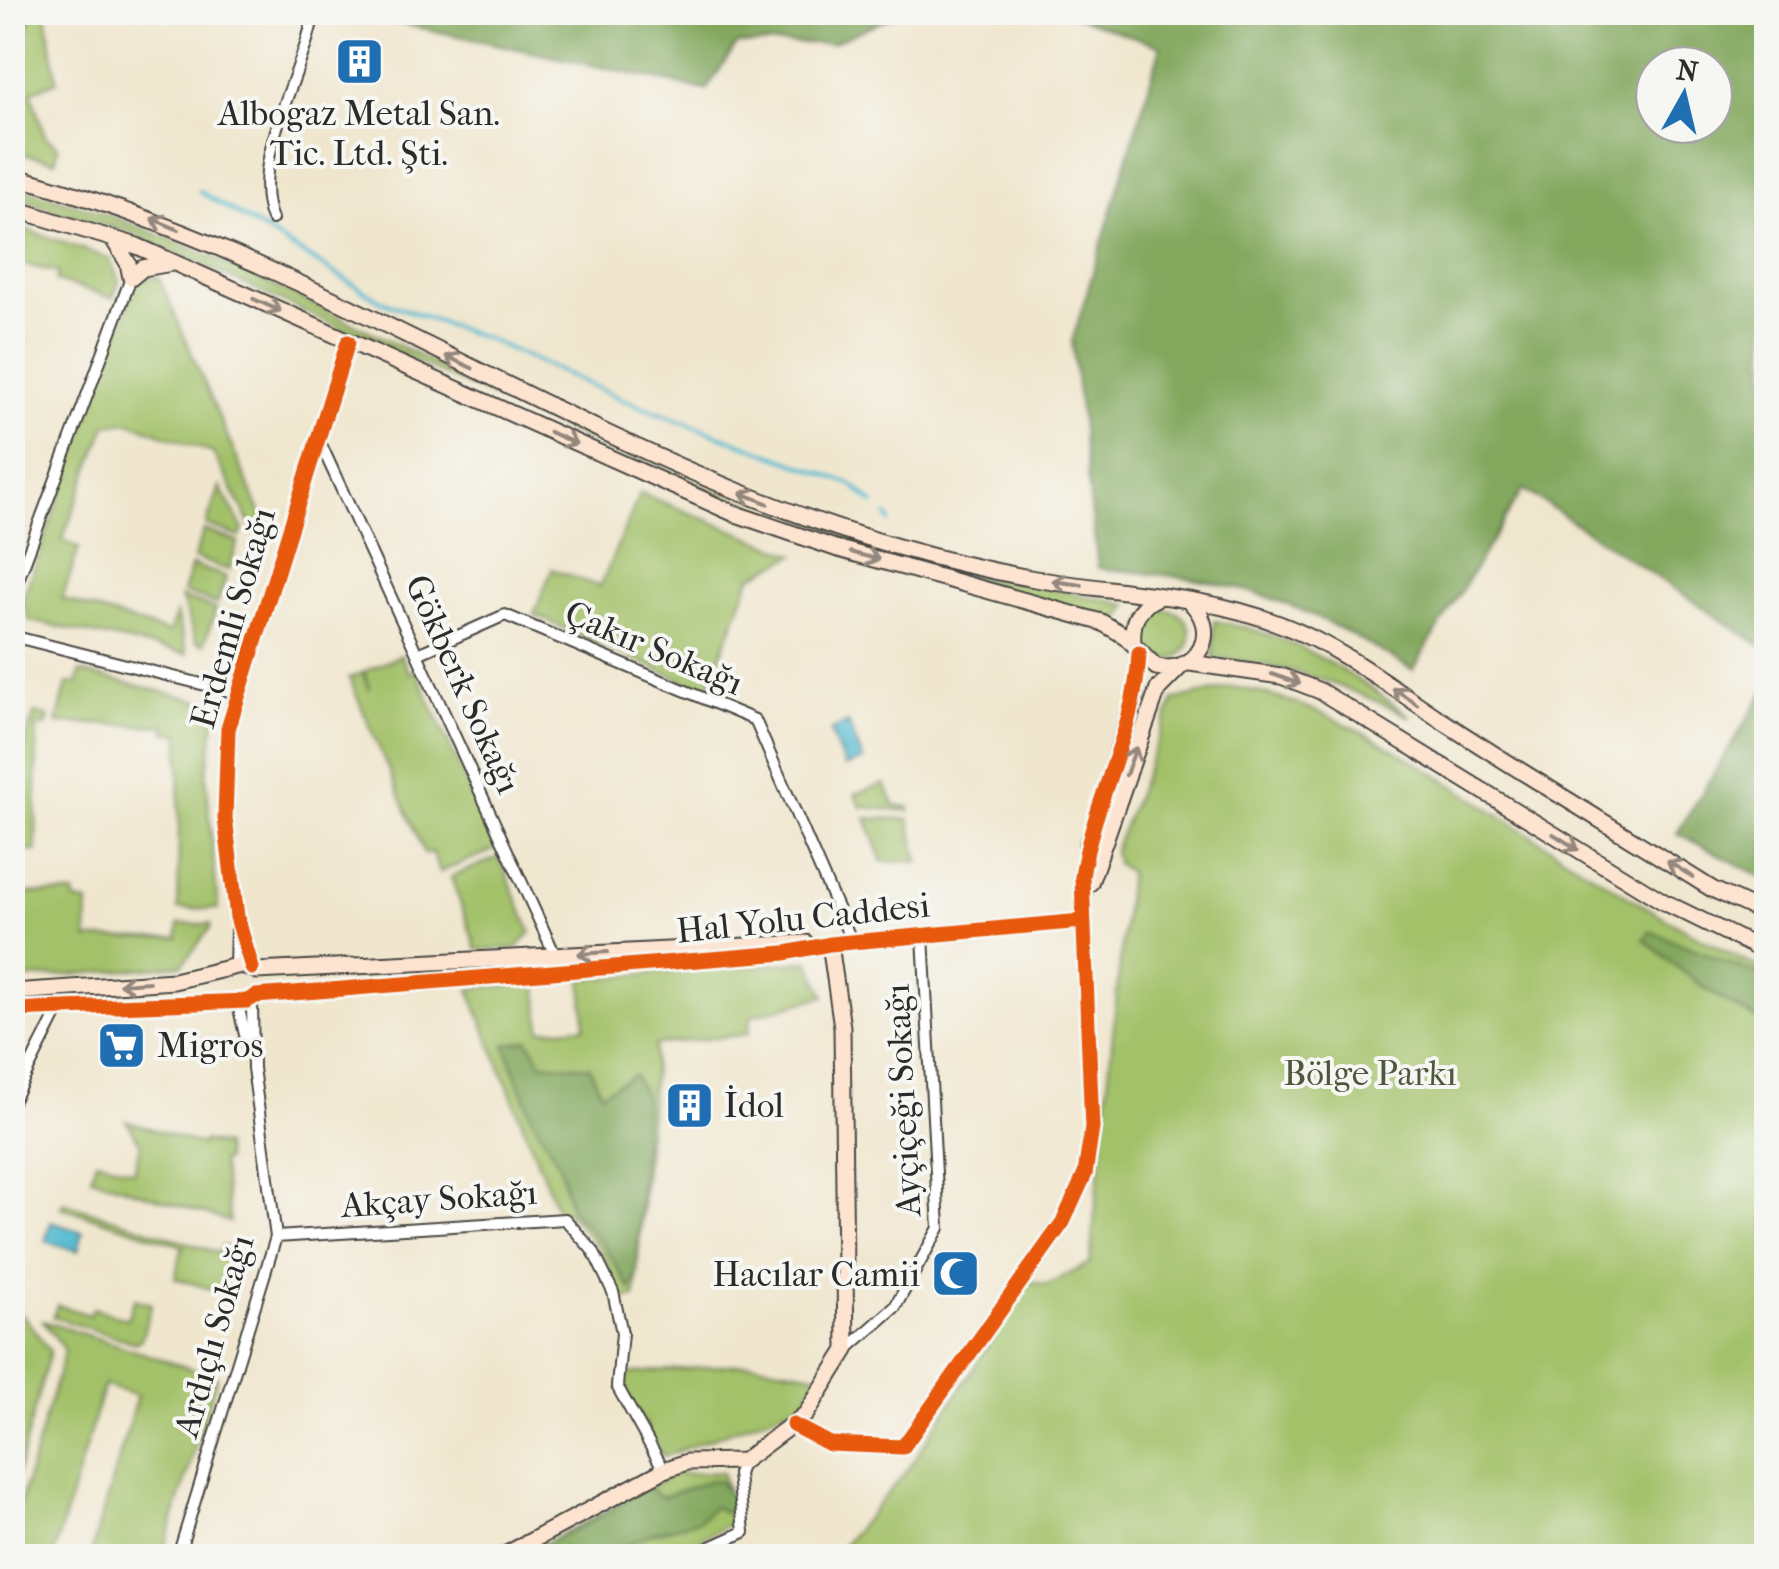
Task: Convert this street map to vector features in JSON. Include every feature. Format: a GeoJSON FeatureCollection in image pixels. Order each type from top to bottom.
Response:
{"type":"FeatureCollection","features":[{"type":"Feature","properties":{"kind":"main road"},"geometry":{"type":"LineString","coordinates":[[12,176],[110,203],[183,231],[669,461],[781,508],[968,564],[1034,578],[1188,600],[1256,616],[1318,641],[1712,889],[1766,914]]}},
{"type":"Feature","properties":{"kind":"main road"},"geometry":{"type":"LineString","coordinates":[[12,208],[113,239],[174,263],[733,513],[836,548],[1072,611],[1114,628],[1156,667],[1246,668],[1320,691],[1664,902],[1766,952]]}},
{"type":"Feature","properties":{"kind":"main road"},"geometry":{"type":"LineString","coordinates":[[113,239],[128,263],[130,278],[143,268],[174,263]]}},
{"type":"Feature","properties":{"kind":"main road"},"geometry":{"type":"LineString","coordinates":[[1082,921],[1087,845],[1135,696],[1135,618],[1152,600],[1164,596]]}},
{"type":"Feature","properties":{"kind":"main road"},"geometry":{"type":"LineString","coordinates":[[1082,921],[1100,848],[1158,688],[1205,643],[1204,619],[1188,600]]}},
{"type":"Feature","properties":{"kind":"main road","name":"Hal Yolu Caddesi"},"geometry":{"type":"LineString","coordinates":[[12,1010],[244,998],[784,953],[830,944],[1082,921]]}},
{"type":"Feature","properties":{"kind":"main road","name":"Hal Yolu Caddesi"},"geometry":{"type":"LineString","coordinates":[[12,992],[174,981],[244,969],[555,956],[782,941],[830,944]]}},
{"type":"Feature","properties":{"kind":"main road"},"geometry":{"type":"LineString","coordinates":[[503,1556],[664,1470],[687,1462],[744,1461],[793,1425],[824,1390],[846,1350],[842,1027],[830,944]]}},
{"type":"Feature","properties":{"kind":"main road"},"geometry":{"type":"LineString","coordinates":[[244,969],[261,986],[244,998],[225,984],[244,969]]}},
{"type":"Feature","properties":{"kind":"street"},"geometry":{"type":"LineString","coordinates":[[272,220],[265,202],[273,145],[314,12]]}},
{"type":"Feature","properties":{"kind":"street"},"geometry":{"type":"LineString","coordinates":[[12,596],[130,278]]}},
{"type":"Feature","properties":{"kind":"street","name":"Erdemli Sokağı"},"geometry":{"type":"LineString","coordinates":[[244,969],[223,778],[237,693],[348,342]]}},
{"type":"Feature","properties":{"kind":"street","name":"Gökberk Sokağı"},"geometry":{"type":"LineString","coordinates":[[317,437],[420,653],[555,956]]}},
{"type":"Feature","properties":{"kind":"street","name":"Çakır Sokağı"},"geometry":{"type":"LineString","coordinates":[[420,653],[505,615],[755,720],[852,942]]}},
{"type":"Feature","properties":{"kind":"street"},"geometry":{"type":"LineString","coordinates":[[12,636],[237,693]]}},
{"type":"Feature","properties":{"kind":"street"},"geometry":{"type":"LineString","coordinates":[[793,1425],[830,1444],[902,1446],[1063,1222],[1085,1174],[1092,1128],[1082,921]]}},
{"type":"Feature","properties":{"kind":"street","name":"Ayçiçeği Sokağı"},"geometry":{"type":"LineString","coordinates":[[846,1350],[895,1307],[938,1228],[922,936]]}},
{"type":"Feature","properties":{"kind":"street","name":"Ardıçlı Sokağı"},"geometry":{"type":"LineString","coordinates":[[178,1556],[276,1237],[244,998]]}},
{"type":"Feature","properties":{"kind":"street"},"geometry":{"type":"LineString","coordinates":[[12,1102],[60,1007]]}},
{"type":"Feature","properties":{"kind":"street","name":"Akçay Sokağı"},"geometry":{"type":"LineString","coordinates":[[276,1237],[565,1218],[593,1251],[613,1292],[622,1333],[617,1386],[664,1470]]}},
{"type":"Feature","properties":{"kind":"street"},"geometry":{"type":"LineString","coordinates":[[691,1556],[744,1532],[738,1474],[744,1461]]}},
{"type":"Feature","properties":{"kind":"green space"},"geometry":{"type":"Polygon","coordinates":[[[13,12],[32,13],[21,54],[13,60],[13,12]]]}},
{"type":"Feature","properties":{"kind":"green space"},"geometry":{"type":"Polygon","coordinates":[[[900,12],[832,43],[737,44],[706,90],[353,13],[900,12]]]}},
{"type":"Feature","properties":{"kind":"green space"},"geometry":{"type":"Polygon","coordinates":[[[13,13],[46,13],[57,81],[31,92],[45,136],[58,147],[56,161],[13,152],[13,13]]]}},
{"type":"Feature","properties":{"kind":"green space"},"geometry":{"type":"Polygon","coordinates":[[[1065,13],[1766,13],[1766,649],[1523,489],[1413,670],[1324,620],[1267,597],[1205,581],[1098,568],[1072,342],[1161,46],[1065,13]]]}},
{"type":"Feature","properties":{"kind":"green space"},"geometry":{"type":"Polygon","coordinates":[[[13,187],[97,212],[178,243],[598,441],[731,498],[868,545],[867,549],[728,503],[129,232],[13,197],[13,187]]]}},
{"type":"Feature","properties":{"kind":"green space"},"geometry":{"type":"Polygon","coordinates":[[[13,225],[110,259],[119,281],[113,298],[56,281],[58,272],[13,263],[13,225]]]}},
{"type":"Feature","properties":{"kind":"green space"},"geometry":{"type":"Polygon","coordinates":[[[158,276],[270,535],[269,541],[254,531],[213,453],[129,422],[106,425],[62,540],[79,548],[62,599],[169,633],[176,614],[187,654],[30,621],[22,601],[137,281],[158,276]]]}},
{"type":"Feature","properties":{"kind":"green space"},"geometry":{"type":"Polygon","coordinates":[[[220,487],[243,529],[240,537],[206,525],[220,487]]]}},
{"type":"Feature","properties":{"kind":"green space"},"geometry":{"type":"Polygon","coordinates":[[[640,493],[795,555],[751,577],[707,691],[534,615],[552,569],[600,587],[640,493]]]}},
{"type":"Feature","properties":{"kind":"green space"},"geometry":{"type":"Polygon","coordinates":[[[204,530],[238,542],[229,570],[194,558],[204,530]]]}},
{"type":"Feature","properties":{"kind":"green space"},"geometry":{"type":"Polygon","coordinates":[[[192,565],[226,577],[217,604],[183,592],[192,565]]]}},
{"type":"Feature","properties":{"kind":"green space"},"geometry":{"type":"Polygon","coordinates":[[[939,565],[1128,605],[1116,627],[939,565]]]}},
{"type":"Feature","properties":{"kind":"green space"},"geometry":{"type":"Polygon","coordinates":[[[181,597],[216,609],[204,644],[196,642],[181,597]]]}},
{"type":"Feature","properties":{"kind":"green space"},"geometry":{"type":"Polygon","coordinates":[[[1165,610],[1182,618],[1190,635],[1182,652],[1165,660],[1148,652],[1140,635],[1148,618],[1165,610]]]}},
{"type":"Feature","properties":{"kind":"green space"},"geometry":{"type":"Polygon","coordinates":[[[1214,621],[1293,644],[1342,670],[1411,717],[1315,678],[1213,658],[1214,621]]]}},
{"type":"Feature","properties":{"kind":"green space"},"geometry":{"type":"Polygon","coordinates":[[[401,655],[409,673],[416,670],[496,849],[440,872],[432,852],[425,854],[349,678],[362,673],[370,690],[364,672],[401,655]]]}},
{"type":"Feature","properties":{"kind":"green space"},"geometry":{"type":"Polygon","coordinates":[[[80,672],[206,702],[215,721],[206,775],[218,909],[178,909],[180,734],[166,733],[166,726],[57,723],[67,683],[77,684],[80,672]]]}},
{"type":"Feature","properties":{"kind":"green space","name":"Bölge Parkı"},"geometry":{"type":"Polygon","coordinates":[[[1232,687],[1305,707],[1374,738],[1633,899],[1766,971],[1766,1556],[834,1556],[906,1472],[1030,1281],[1047,1285],[1090,1263],[1129,872],[1116,863],[1114,851],[1174,700],[1232,687]]]}},
{"type":"Feature","properties":{"kind":"green space"},"geometry":{"type":"Polygon","coordinates":[[[1766,689],[1766,879],[1677,833],[1766,689]]]}},
{"type":"Feature","properties":{"kind":"green space"},"geometry":{"type":"Polygon","coordinates":[[[35,713],[49,717],[46,726],[37,726],[36,851],[13,851],[13,749],[21,751],[35,713]]]}},
{"type":"Feature","properties":{"kind":"green space"},"geometry":{"type":"Polygon","coordinates":[[[885,784],[894,805],[910,807],[910,811],[861,807],[855,794],[885,784]]]}},
{"type":"Feature","properties":{"kind":"green space"},"geometry":{"type":"Polygon","coordinates":[[[866,818],[909,819],[919,861],[883,862],[866,818]]]}},
{"type":"Feature","properties":{"kind":"green space"},"geometry":{"type":"Polygon","coordinates":[[[499,857],[531,932],[517,948],[477,950],[451,877],[499,857]]]}},
{"type":"Feature","properties":{"kind":"green space"},"geometry":{"type":"Polygon","coordinates":[[[23,893],[74,894],[75,901],[88,903],[87,939],[178,938],[179,924],[211,927],[182,965],[13,980],[13,948],[25,946],[23,893]]]}},
{"type":"Feature","properties":{"kind":"green space"},"geometry":{"type":"Polygon","coordinates":[[[1650,931],[1766,978],[1766,1023],[1687,975],[1644,939],[1650,931]]]}},
{"type":"Feature","properties":{"kind":"green space"},"geometry":{"type":"Polygon","coordinates":[[[809,961],[825,996],[751,1016],[748,1034],[655,1045],[635,1297],[622,1300],[600,1249],[567,1212],[558,1212],[469,989],[537,983],[541,1030],[585,1027],[582,979],[809,961]]]}},
{"type":"Feature","properties":{"kind":"green space"},"geometry":{"type":"Polygon","coordinates":[[[528,1040],[542,1063],[590,1067],[601,1093],[634,1075],[645,1098],[637,1273],[630,1289],[603,1244],[570,1208],[559,1164],[532,1117],[505,1045],[528,1040]]]}},
{"type":"Feature","properties":{"kind":"green space"},"geometry":{"type":"Polygon","coordinates":[[[127,1121],[201,1145],[203,1141],[224,1146],[225,1161],[221,1161],[230,1222],[91,1177],[96,1160],[134,1171],[141,1144],[127,1121]]]}},
{"type":"Feature","properties":{"kind":"green space"},"geometry":{"type":"Polygon","coordinates":[[[63,1202],[219,1253],[222,1246],[233,1249],[222,1283],[234,1287],[232,1296],[175,1278],[183,1246],[61,1207],[63,1202]]]}},
{"type":"Feature","properties":{"kind":"green space"},"geometry":{"type":"Polygon","coordinates":[[[134,1299],[152,1304],[141,1339],[135,1343],[53,1317],[57,1305],[90,1315],[93,1308],[127,1319],[134,1299]]]}},
{"type":"Feature","properties":{"kind":"green space"},"geometry":{"type":"Polygon","coordinates":[[[13,1312],[23,1315],[50,1351],[13,1489],[13,1312]]]}},
{"type":"Feature","properties":{"kind":"green space"},"geometry":{"type":"Polygon","coordinates":[[[43,1321],[217,1377],[162,1556],[90,1556],[137,1396],[104,1385],[53,1556],[13,1556],[13,1510],[18,1510],[65,1350],[43,1321]]]}},
{"type":"Feature","properties":{"kind":"green space"},"geometry":{"type":"Polygon","coordinates":[[[752,1363],[820,1375],[802,1404],[663,1457],[624,1387],[625,1374],[752,1363]]]}},
{"type":"Feature","properties":{"kind":"green space"},"geometry":{"type":"Polygon","coordinates":[[[722,1472],[733,1513],[730,1524],[667,1556],[521,1556],[675,1474],[722,1472]]]}},
{"type":"Feature","properties":{"kind":"green space"},"geometry":{"type":"Polygon","coordinates":[[[719,1480],[737,1505],[726,1513],[714,1507],[699,1520],[650,1534],[605,1556],[515,1556],[592,1522],[645,1486],[662,1497],[719,1480]]]}},
{"type":"Feature","properties":{"kind":"water"},"geometry":{"type":"Polygon","coordinates":[[[848,723],[863,760],[845,767],[830,731],[848,723]]]}},
{"type":"Feature","properties":{"kind":"water"},"geometry":{"type":"Polygon","coordinates":[[[51,1222],[83,1232],[78,1251],[45,1241],[51,1222]]]}},
{"type":"Feature","properties":{"kind":"waterway"},"geometry":{"type":"LineString","coordinates":[[199,191],[381,301],[487,339],[624,400],[851,484],[874,504]]}},
{"type":"Feature","properties":{"kind":"waterway"},"geometry":{"type":"LineString","coordinates":[[887,516],[890,521]]}},
{"type":"Feature","properties":{"kind":"cycle path"},"geometry":{"type":"LineString","coordinates":[[252,968],[237,917],[225,818],[228,729],[348,342]]}},
{"type":"Feature","properties":{"kind":"cycle path"},"geometry":{"type":"LineString","coordinates":[[793,1425],[830,1444],[903,1447],[1063,1222],[1085,1174],[1092,1128],[1082,877],[1095,820],[1123,738],[1139,653]]}},
{"type":"Feature","properties":{"kind":"cycle path"},"geometry":{"type":"LineString","coordinates":[[12,1010],[247,1001],[256,996],[785,953],[830,944],[1082,921]]}},
{"type":"Feature","properties":{"kind":"place","name":"Albogaz Metal San. Tic. Ltd. Şti."},"geometry":{"type":"Point","coordinates":[359,61]}},
{"type":"Feature","properties":{"kind":"place","name":"Migros"},"geometry":{"type":"Point","coordinates":[122,1045]}},
{"type":"Feature","properties":{"kind":"place","name":"İdol"},"geometry":{"type":"Point","coordinates":[689,1105]}},
{"type":"Feature","properties":{"kind":"place","name":"Hacılar Camii"},"geometry":{"type":"Point","coordinates":[955,1274]}}]}
